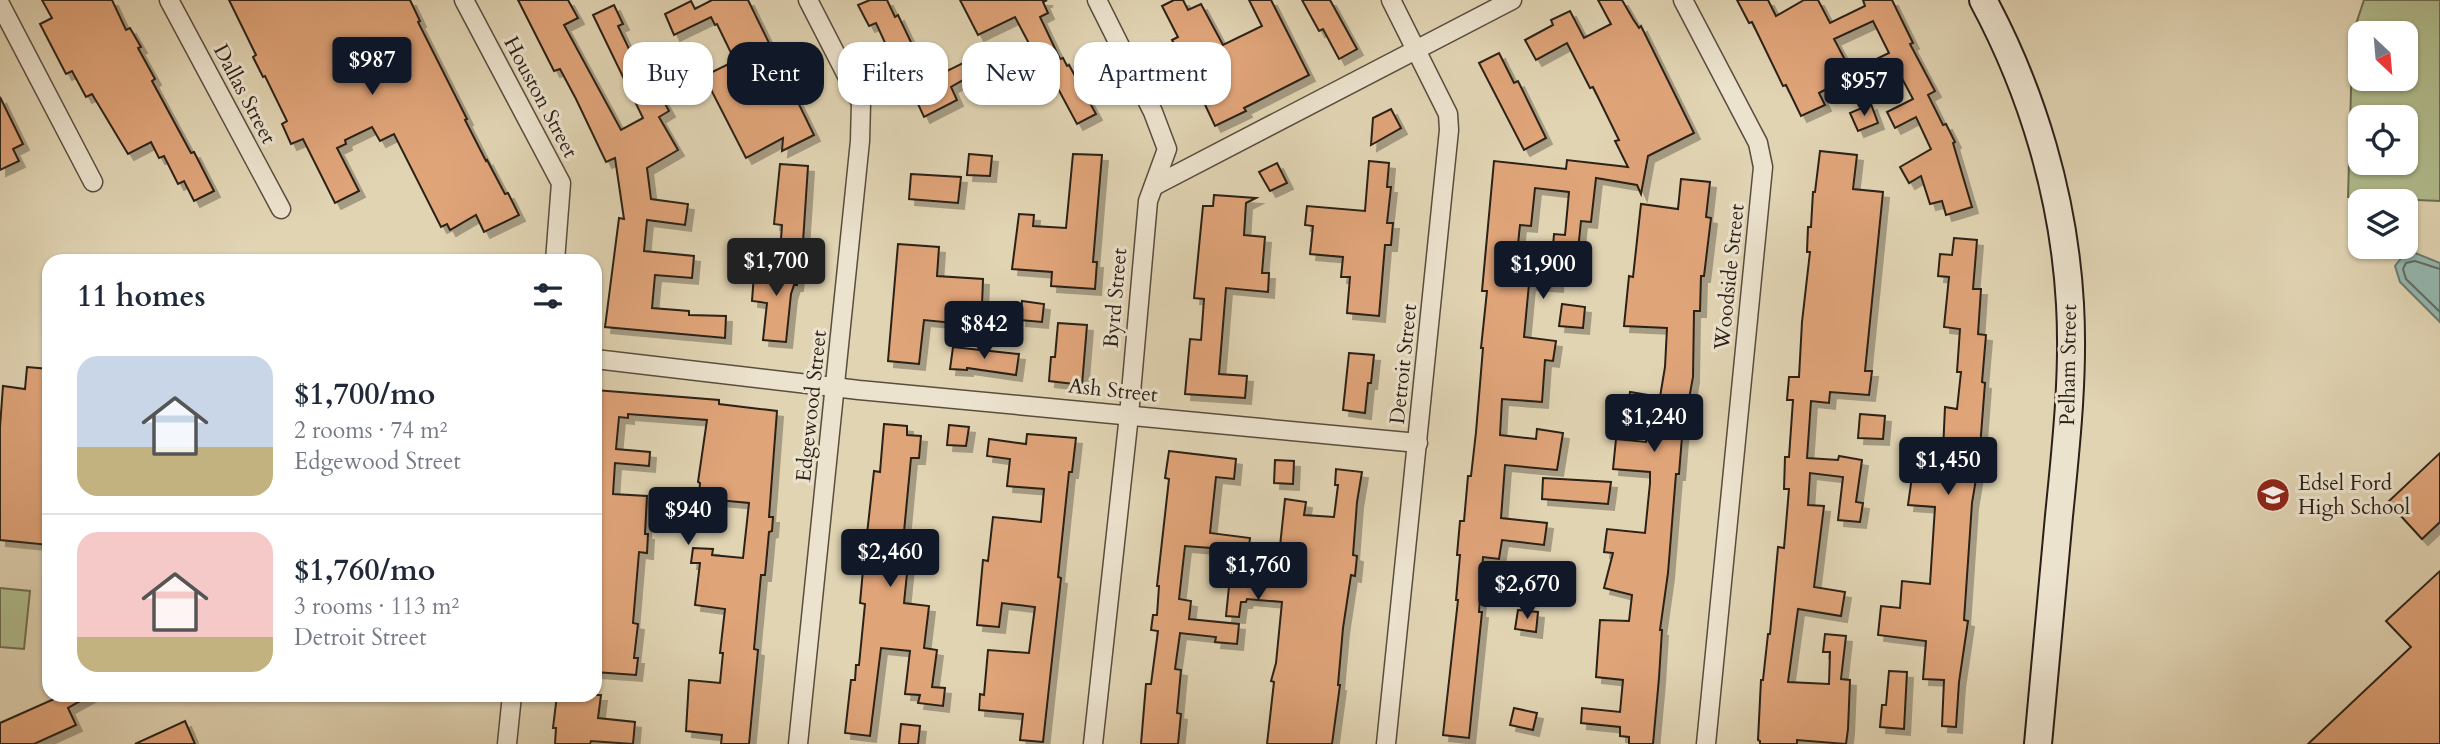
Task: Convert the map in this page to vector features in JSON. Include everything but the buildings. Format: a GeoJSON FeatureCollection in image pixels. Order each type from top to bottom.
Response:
{"type":"FeatureCollection","features":[{"type":"Feature","properties":{"kind":"street","name":"Dallas Street"},"geometry":{"type":"LineString","coordinates":[[169,0],[281,209]]}},
{"type":"Feature","properties":{"kind":"street","name":"Houston Street"},"geometry":{"type":"LineString","coordinates":[[464,0],[561,183],[556,254]]}},
{"type":"Feature","properties":{"kind":"street","name":"Edgewood Street"},"geometry":{"type":"LineString","coordinates":[[798,744],[860,141],[860,103],[808,0]]}},
{"type":"Feature","properties":{"kind":"street","name":"Byrd Street"},"geometry":{"type":"LineString","coordinates":[[1093,744],[1129,415],[1148,201],[1167,149],[1153,112],[1097,0]]}},
{"type":"Feature","properties":{"kind":"street","name":"Detroit Street"},"geometry":{"type":"LineString","coordinates":[[1386,744],[1449,131],[1448,114],[1391,0]]}},
{"type":"Feature","properties":{"kind":"street"},"geometry":{"type":"LineString","coordinates":[[1154,187],[1512,0]]}},
{"type":"Feature","properties":{"kind":"street","name":"Woodside Street"},"geometry":{"type":"LineString","coordinates":[[1682,0],[1758,143],[1763,167],[1706,744]]}},
{"type":"Feature","properties":{"kind":"street","name":"Pelham Street"},"geometry":{"type":"LineString","coordinates":[[1983,0],[2025,91],[2043,145],[2057,205],[2070,304],[2072,371],[2038,744]]}},
{"type":"Feature","properties":{"kind":"street"},"geometry":{"type":"LineString","coordinates":[[0,4],[93,182]]}},
{"type":"Feature","properties":{"kind":"street","name":"Ash Street"},"geometry":{"type":"LineString","coordinates":[[602,360],[836,387],[1418,443]]}},
{"type":"Feature","properties":{"kind":"street"},"geometry":{"type":"LineString","coordinates":[[507,744],[511,702]]}},
{"type":"Feature","properties":{"kind":"green space"},"geometry":{"type":"Polygon","coordinates":[[[2364,0],[2440,0],[2440,201],[2418,200],[2418,189],[2348,189],[2349,175],[2418,175],[2418,105],[2351,105],[2351,91],[2418,91],[2418,21],[2357,21],[2364,0]]]}},
{"type":"Feature","properties":{"kind":"green space"},"geometry":{"type":"Polygon","coordinates":[[[0,588],[30,591],[24,649],[0,647],[0,588]]]}},
{"type":"Feature","properties":{"kind":"water"},"geometry":{"type":"Polygon","coordinates":[[[2418,254],[2440,263],[2440,322],[2400,282],[2395,266],[2400,259],[2418,259],[2418,254]]]}},
{"type":"Feature","properties":{"kind":"place","name":"Edsel Ford High School"},"geometry":{"type":"Point","coordinates":[2273,495]}}]}
